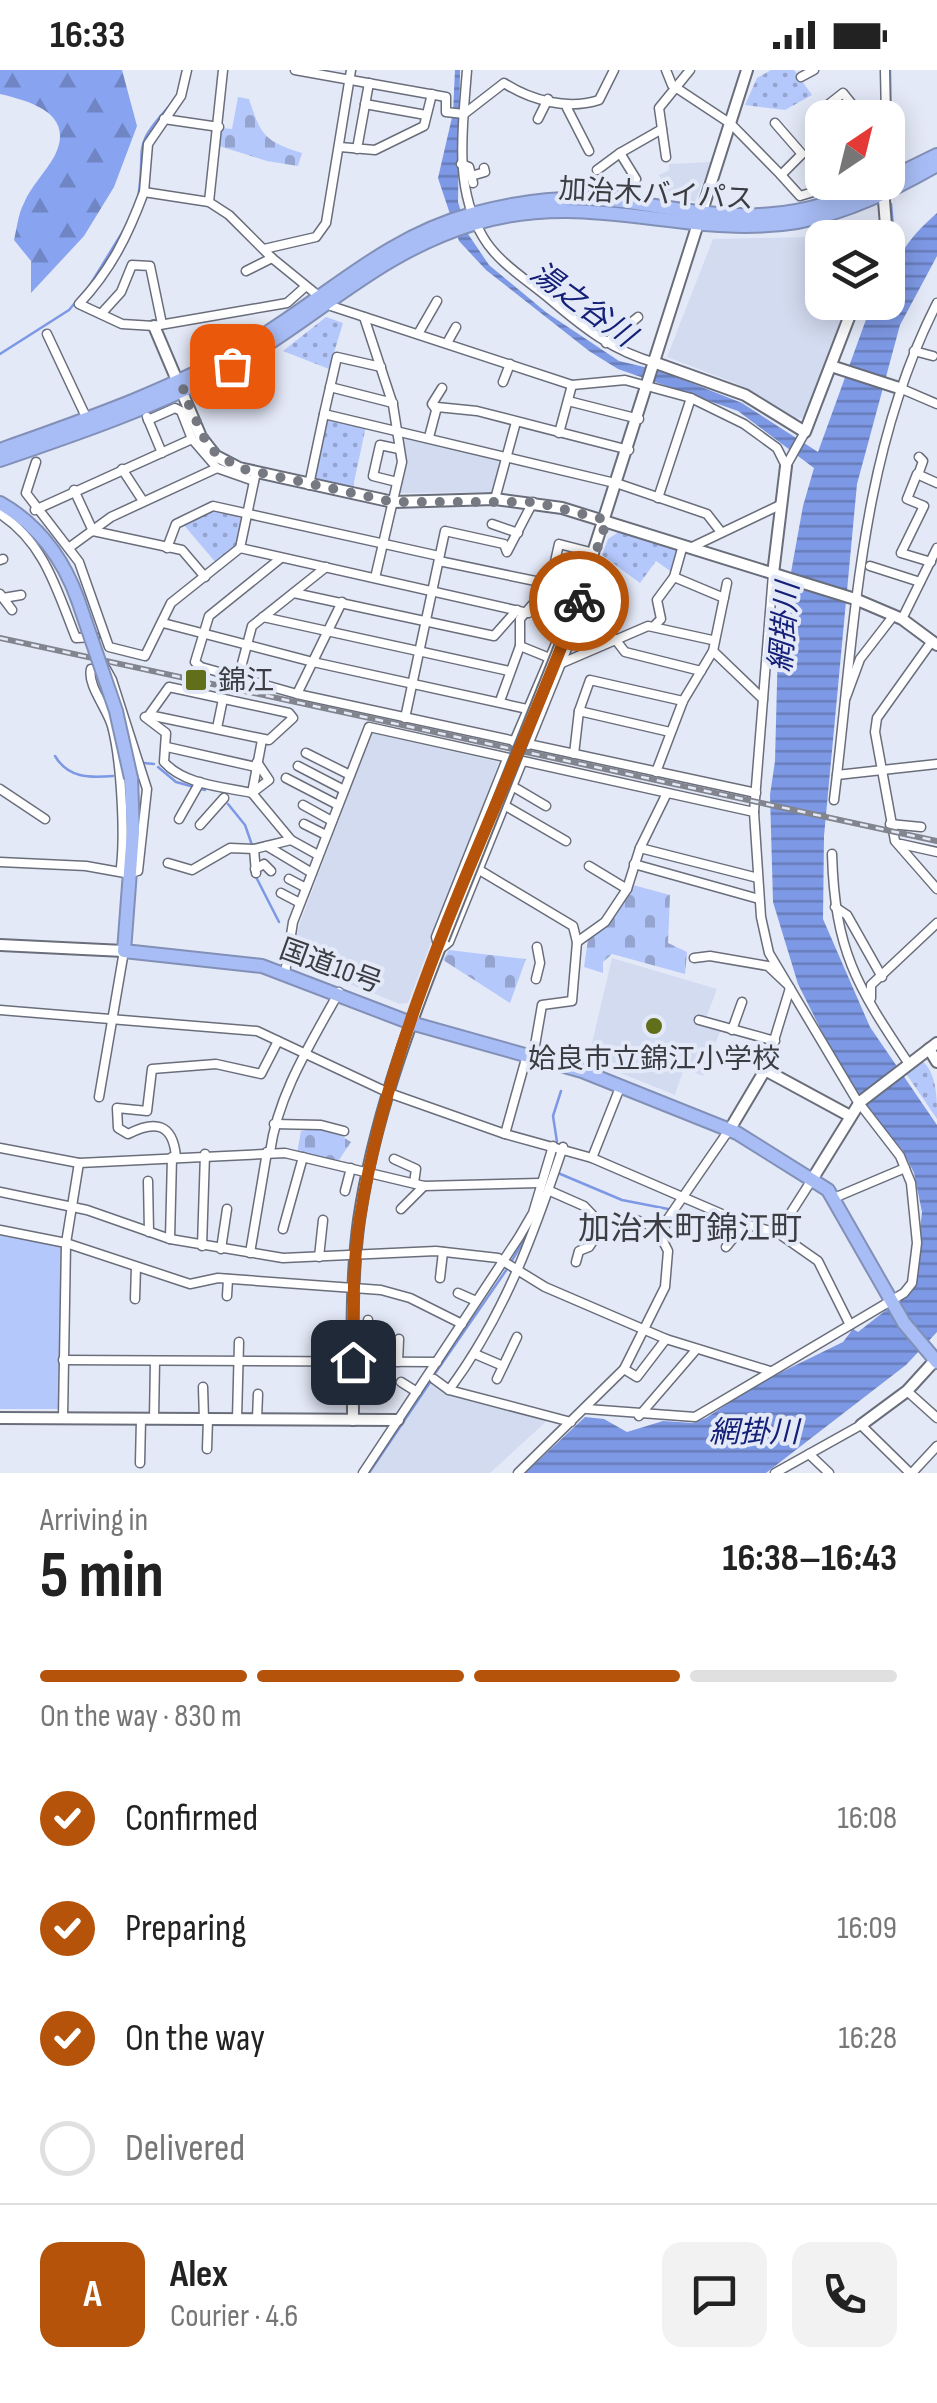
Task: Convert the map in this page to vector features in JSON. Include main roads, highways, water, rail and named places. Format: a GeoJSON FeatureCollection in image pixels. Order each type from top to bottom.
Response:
{"type":"FeatureCollection","features":[{"type":"Feature","properties":{"kind":"highway","name":"加治木バイパス"},"geometry":{"type":"LineString","coordinates":[[905,172],[937,154]]}},
{"type":"Feature","properties":{"kind":"highway","name":"加治木バイパス"},"geometry":{"type":"LineString","coordinates":[[905,177],[937,166]]}},
{"type":"Feature","properties":{"kind":"highway","name":"加治木バイパス"},"geometry":{"type":"LineString","coordinates":[[1,458],[145,414],[181,386],[321,299],[387,248],[447,227],[558,200],[620,201],[702,218]]}},
{"type":"Feature","properties":{"kind":"highway","name":"加治木バイパス"},"geometry":{"type":"LineString","coordinates":[[473,219],[582,209],[702,218],[793,212],[844,200]]}},
{"type":"Feature","properties":{"kind":"highway","name":"加治木バイパス"},"geometry":{"type":"LineString","coordinates":[[1,458],[87,419],[181,386]]}},
{"type":"Feature","properties":{"kind":"highway","name":"国道10号"},"geometry":{"type":"LineString","coordinates":[[0,503],[27,520],[50,545],[78,600],[116,711],[131,778],[124,951],[232,962],[285,973],[411,1023],[621,1084],[730,1129],[813,1178],[834,1198],[893,1300],[934,1359]]}},
{"type":"Feature","properties":{"kind":"water","name":"網掛川"},"geometry":{"type":"Polygon","coordinates":[[[455,70],[460,70],[458,202],[468,234],[489,265],[547,313],[619,361],[661,371],[742,403],[818,452],[866,320],[903,320],[857,484],[824,836],[823,919],[870,1027],[937,1125],[937,1332],[906,1365],[766,1473],[525,1473],[585,1417],[604,1419],[627,1432],[663,1421],[693,1423],[706,1418],[759,1383],[843,1342],[853,1329],[858,1332],[913,1289],[922,1212],[914,1173],[903,1151],[855,1092],[836,1060],[798,984],[773,902],[770,795],[775,761],[778,644],[803,506],[814,468],[738,411],[618,369],[486,270],[459,241],[438,178],[453,113],[455,70]]]}},
{"type":"Feature","properties":{"kind":"water","name":"網掛川"},"geometry":{"type":"Polygon","coordinates":[[[937,213],[937,256],[905,316],[905,249],[937,213]]]}},
{"type":"Feature","properties":{"kind":"waterway"},"geometry":{"type":"LineString","coordinates":[[890,70],[891,100]]}},
{"type":"Feature","properties":{"kind":"waterway"},"geometry":{"type":"LineString","coordinates":[[138,198],[145,139],[172,103]]}},
{"type":"Feature","properties":{"kind":"waterway"},"geometry":{"type":"LineString","coordinates":[[891,204],[892,220]]}},
{"type":"Feature","properties":{"kind":"waterway"},"geometry":{"type":"LineString","coordinates":[[0,354],[69,310],[90,285],[125,228]]}},
{"type":"Feature","properties":{"kind":"waterway"},"geometry":{"type":"LineString","coordinates":[[55,756],[66,769],[80,775],[113,776]]}},
{"type":"Feature","properties":{"kind":"waterway"},"geometry":{"type":"LineString","coordinates":[[144,763],[154,764]]}},
{"type":"Feature","properties":{"kind":"waterway"},"geometry":{"type":"LineString","coordinates":[[158,767],[176,782],[205,790]]}},
{"type":"Feature","properties":{"kind":"waterway"},"geometry":{"type":"LineString","coordinates":[[228,804],[245,825],[252,845]]}},
{"type":"Feature","properties":{"kind":"waterway"},"geometry":{"type":"LineString","coordinates":[[254,873],[279,922]]}},
{"type":"Feature","properties":{"kind":"waterway"},"geometry":{"type":"LineString","coordinates":[[557,1142],[553,1116],[561,1091]]}},
{"type":"Feature","properties":{"kind":"waterway"},"geometry":{"type":"LineString","coordinates":[[558,1173],[622,1200],[668,1209]]}},
{"type":"Feature","properties":{"kind":"waterway"},"geometry":{"type":"LineString","coordinates":[[511,1262],[526,1237]]}},
{"type":"Feature","properties":{"kind":"waterway"},"geometry":{"type":"LineString","coordinates":[[434,1375],[507,1269]]}},
{"type":"Feature","properties":{"kind":"waterway"},"geometry":{"type":"LineString","coordinates":[[369,1473],[431,1381]]}},
{"type":"Feature","properties":{"kind":"railway"},"geometry":{"type":"LineString","coordinates":[[0,638],[937,841]]}},
{"type":"Feature","properties":{"kind":"place","name":"錦江"},"geometry":{"type":"Point","coordinates":[196,680]}},
{"type":"Feature","properties":{"kind":"place","name":"姶良市立錦江小学校"},"geometry":{"type":"Point","coordinates":[654,1026]}},
{"type":"Feature","properties":{"kind":"district","name":"加治木町錦江町"},"geometry":{"type":"Point","coordinates":[690,1228]}},
{"type":"Feature","properties":{"kind":"water label","name":"湯之谷川"},"geometry":{"type":"Point","coordinates":[583,304]}}]}
